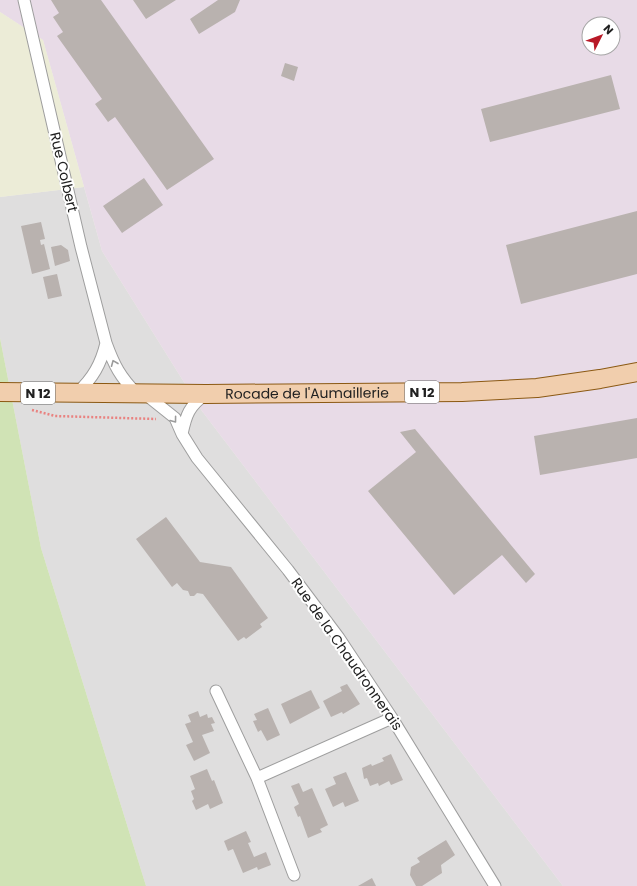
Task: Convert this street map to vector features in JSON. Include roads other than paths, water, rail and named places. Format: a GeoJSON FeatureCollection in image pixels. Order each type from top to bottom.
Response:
{"type":"FeatureCollection","features":[{"type":"Feature","properties":{"kind":"main road","name":"Rocade de l'Aumaillerie"},"geometry":{"type":"LineString","coordinates":[[0,392],[141,394],[462,392],[537,388],[637,372]]}},
{"type":"Feature","properties":{"kind":"street","name":"Rue Colbert"},"geometry":{"type":"LineString","coordinates":[[24,0],[81,247],[106,343],[115,368],[123,379],[141,394]]}},
{"type":"Feature","properties":{"kind":"street","name":"Rue Colbert"},"geometry":{"type":"LineString","coordinates":[[77,393],[88,383],[101,364],[106,343]]}},
{"type":"Feature","properties":{"kind":"street","name":"Rue de la Chaudronnerais"},"geometry":{"type":"LineString","coordinates":[[141,394],[175,418],[182,434],[197,458],[288,570],[339,638],[392,718],[489,884]]}},
{"type":"Feature","properties":{"kind":"street"},"geometry":{"type":"LineString","coordinates":[[182,434],[186,414],[195,402],[206,394]]}},
{"type":"Feature","properties":{"kind":"street"},"geometry":{"type":"LineString","coordinates":[[216,691],[256,778],[294,875]]}},
{"type":"Feature","properties":{"kind":"street"},"geometry":{"type":"LineString","coordinates":[[256,778],[392,718]]}}]}
